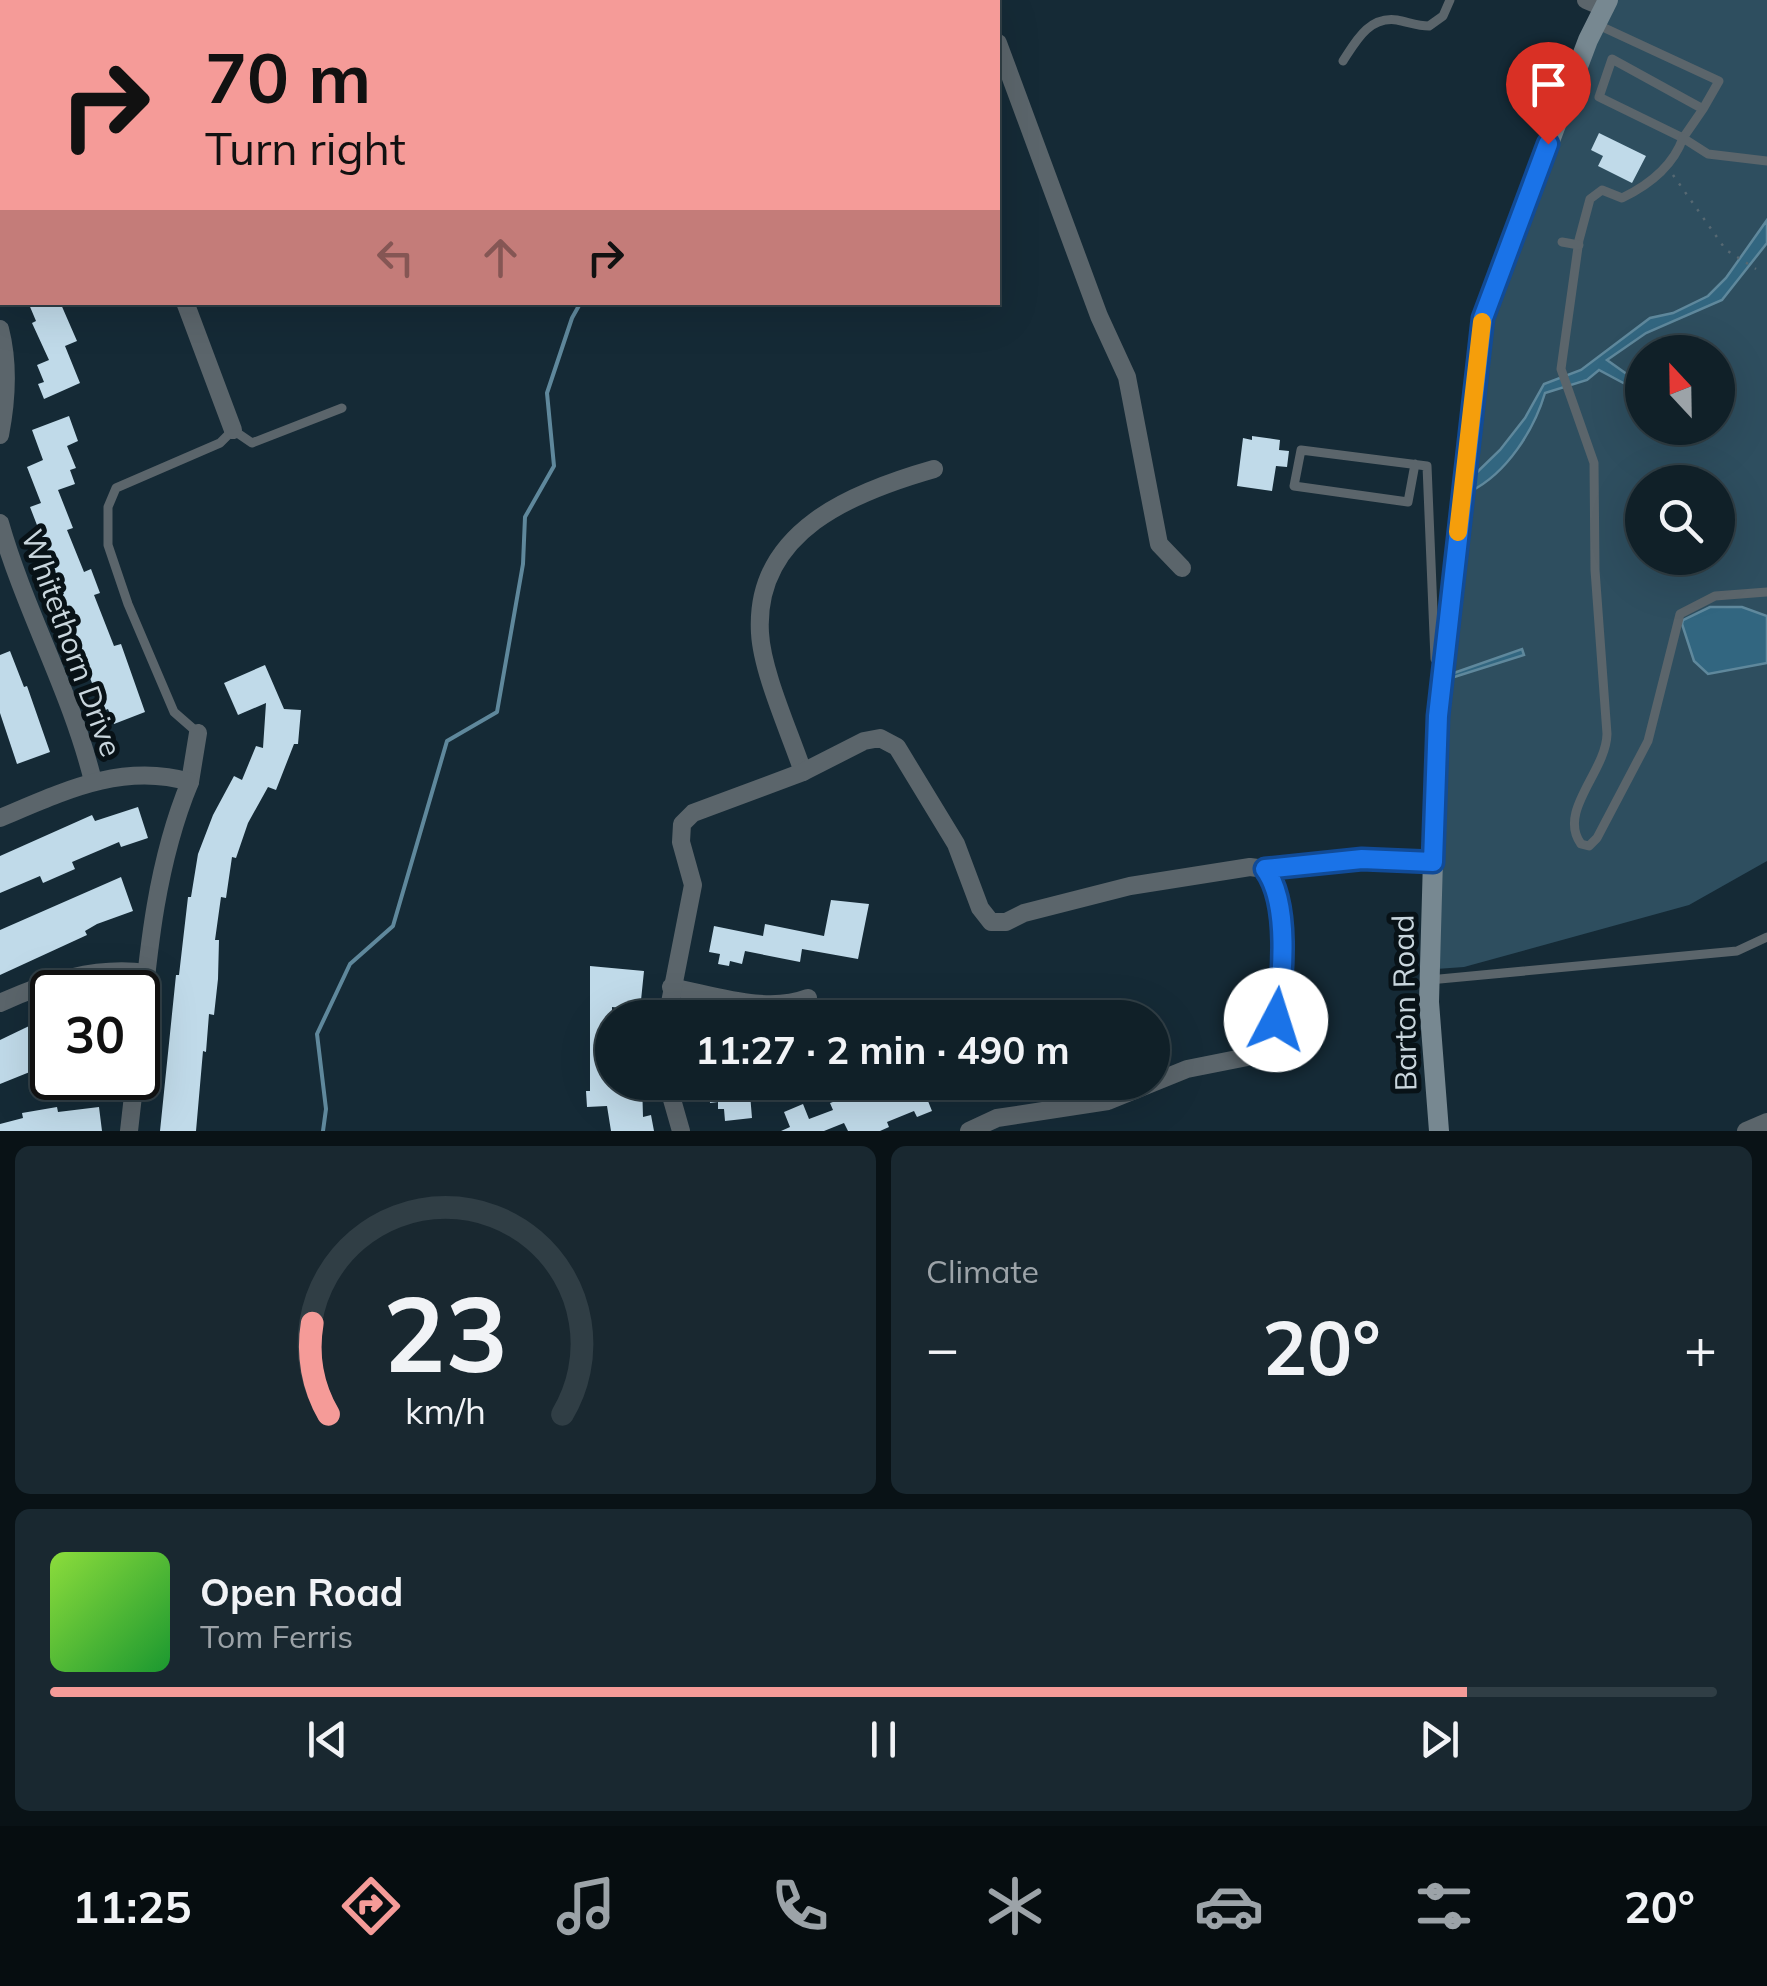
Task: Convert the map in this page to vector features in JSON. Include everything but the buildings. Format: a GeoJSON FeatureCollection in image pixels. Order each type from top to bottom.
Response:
{"type":"FeatureCollection","features":[{"type":"Feature","properties":{"kind":"street","name":"Barton Road"},"geometry":{"type":"LineString","coordinates":[[1439,1131],[1429,980],[1438,716],[1483,318],[1599,8]]}},
{"type":"Feature","properties":{"kind":"street"},"geometry":{"type":"LineString","coordinates":[[1000,48],[1099,316],[1127,378],[1159,544],[1182,568]]}},
{"type":"Feature","properties":{"kind":"street"},"geometry":{"type":"LineString","coordinates":[[186,305],[233,430]]}},
{"type":"Feature","properties":{"kind":"street"},"geometry":{"type":"LineString","coordinates":[[0,331],[6,406],[0,435]]}},
{"type":"Feature","properties":{"kind":"street"},"geometry":{"type":"LineString","coordinates":[[804,772],[760,634],[768,579],[781,553],[819,516],[886,483],[934,469]]}},
{"type":"Feature","properties":{"kind":"street","name":"Whitethorn Drive"},"geometry":{"type":"LineString","coordinates":[[0,523],[92,781]]}},
{"type":"Feature","properties":{"kind":"street"},"geometry":{"type":"LineString","coordinates":[[147,970],[165,860],[190,782],[198,733]]}},
{"type":"Feature","properties":{"kind":"street"},"geometry":{"type":"LineString","coordinates":[[669,1000],[693,885],[680,842],[682,824],[693,813],[804,772],[864,741],[880,738],[896,747],[956,844],[980,908],[991,922],[1006,922],[1130,886],[1250,867],[1265,869],[1362,859],[1433,862]]}},
{"type":"Feature","properties":{"kind":"street"},"geometry":{"type":"LineString","coordinates":[[0,818],[92,781],[150,775],[190,782]]}},
{"type":"Feature","properties":{"kind":"street"},"geometry":{"type":"LineString","coordinates":[[969,1131],[997,1118],[1108,1101],[1186,1070],[1272,1052],[1282,988],[1279,900],[1277,885],[1265,869]]}},
{"type":"Feature","properties":{"kind":"street"},"geometry":{"type":"LineString","coordinates":[[671,986],[764,1004],[782,1005],[808,998]]}},
{"type":"Feature","properties":{"kind":"street"},"geometry":{"type":"LineString","coordinates":[[0,1002],[30,992]]}},
{"type":"Feature","properties":{"kind":"street"},"geometry":{"type":"LineString","coordinates":[[130,1131],[133,1100]]}},
{"type":"Feature","properties":{"kind":"street"},"geometry":{"type":"LineString","coordinates":[[672,1100],[681,1131]]}},
{"type":"Feature","properties":{"kind":"street"},"geometry":{"type":"LineString","coordinates":[[1746,1131],[1767,1122]]}},
{"type":"Feature","properties":{"kind":"lane"},"geometry":{"type":"LineString","coordinates":[[1343,61],[1358,38],[1377,22],[1397,20],[1430,26],[1444,16],[1450,0]]}},
{"type":"Feature","properties":{"kind":"lane"},"geometry":{"type":"LineString","coordinates":[[1599,8],[1623,36],[1719,81],[1666,167],[1622,198],[1611,191],[1597,192],[1590,199],[1578,245],[1562,375],[1594,464],[1594,536],[1607,734],[1603,760],[1574,813],[1573,830],[1581,844],[1589,846],[1598,838],[1641,756],[1659,702],[1680,614],[1715,596],[1767,592]]}},
{"type":"Feature","properties":{"kind":"lane"},"geometry":{"type":"LineString","coordinates":[[1623,36],[1599,97],[1708,154],[1767,160]]}},
{"type":"Feature","properties":{"kind":"lane"},"geometry":{"type":"LineString","coordinates":[[1612,59],[1703,109]]}},
{"type":"Feature","properties":{"kind":"lane"},"geometry":{"type":"LineString","coordinates":[[1562,242],[1578,245]]}},
{"type":"Feature","properties":{"kind":"lane"},"geometry":{"type":"LineString","coordinates":[[198,733],[174,712],[128,604],[108,545],[108,507],[116,488],[220,443],[233,430],[252,443],[342,408]]}},
{"type":"Feature","properties":{"kind":"lane"},"geometry":{"type":"LineString","coordinates":[[1415,464],[1408,502],[1294,486],[1301,450],[1415,464],[1427,466],[1438,716]]}},
{"type":"Feature","properties":{"kind":"lane"},"geometry":{"type":"LineString","coordinates":[[1429,980],[1738,951],[1767,937]]}},
{"type":"Feature","properties":{"kind":"path"},"geometry":{"type":"LineString","coordinates":[[1666,167],[1710,230],[1736,256],[1756,269]]}},
{"type":"Feature","properties":{"kind":"shaded area"},"geometry":{"type":"Polygon","coordinates":[[[1612,0],[1767,0],[1767,861],[1689,905],[1464,967],[1436,969],[1442,719],[1493,311],[1612,0]]]}},
{"type":"Feature","properties":{"kind":"shaded area"},"geometry":{"type":"Polygon","coordinates":[[[1767,220],[1767,243],[1722,300],[1643,335],[1627,335],[1650,318],[1673,313],[1708,296],[1726,278],[1767,220]]]}},
{"type":"Feature","properties":{"kind":"shaded area"},"geometry":{"type":"Polygon","coordinates":[[[1625,337],[1625,348],[1607,360],[1625,373],[1625,384],[1599,370],[1587,380],[1545,393],[1517,449],[1496,473],[1471,491],[1470,479],[1525,418],[1544,384],[1581,370],[1625,337]]]}},
{"type":"Feature","properties":{"kind":"shaded area"},"geometry":{"type":"Polygon","coordinates":[[[1710,607],[1742,607],[1767,616],[1767,663],[1708,674],[1694,661],[1683,620],[1710,607]]]}},
{"type":"Feature","properties":{"kind":"shaded area"},"geometry":{"type":"Polygon","coordinates":[[[1522,649],[1524,655],[1451,678],[1451,674],[1522,649]]]}},
{"type":"Feature","properties":{"kind":"waterway"},"geometry":{"type":"LineString","coordinates":[[323,1131],[326,1109],[317,1034],[350,964],[393,926],[447,741],[497,712],[523,564],[525,517],[554,466],[547,393],[579,305]]}},
{"type":"Feature","properties":{"kind":"slow traffic"},"geometry":{"type":"LineString","coordinates":[[1458,532],[1482,322]]}},
{"type":"Feature","properties":{"kind":"route"},"geometry":{"type":"LineString","coordinates":[[1276,1020],[1282,988],[1279,900],[1277,885],[1265,869],[1362,859],[1433,862],[1438,716],[1483,318],[1548,144]]}}]}
